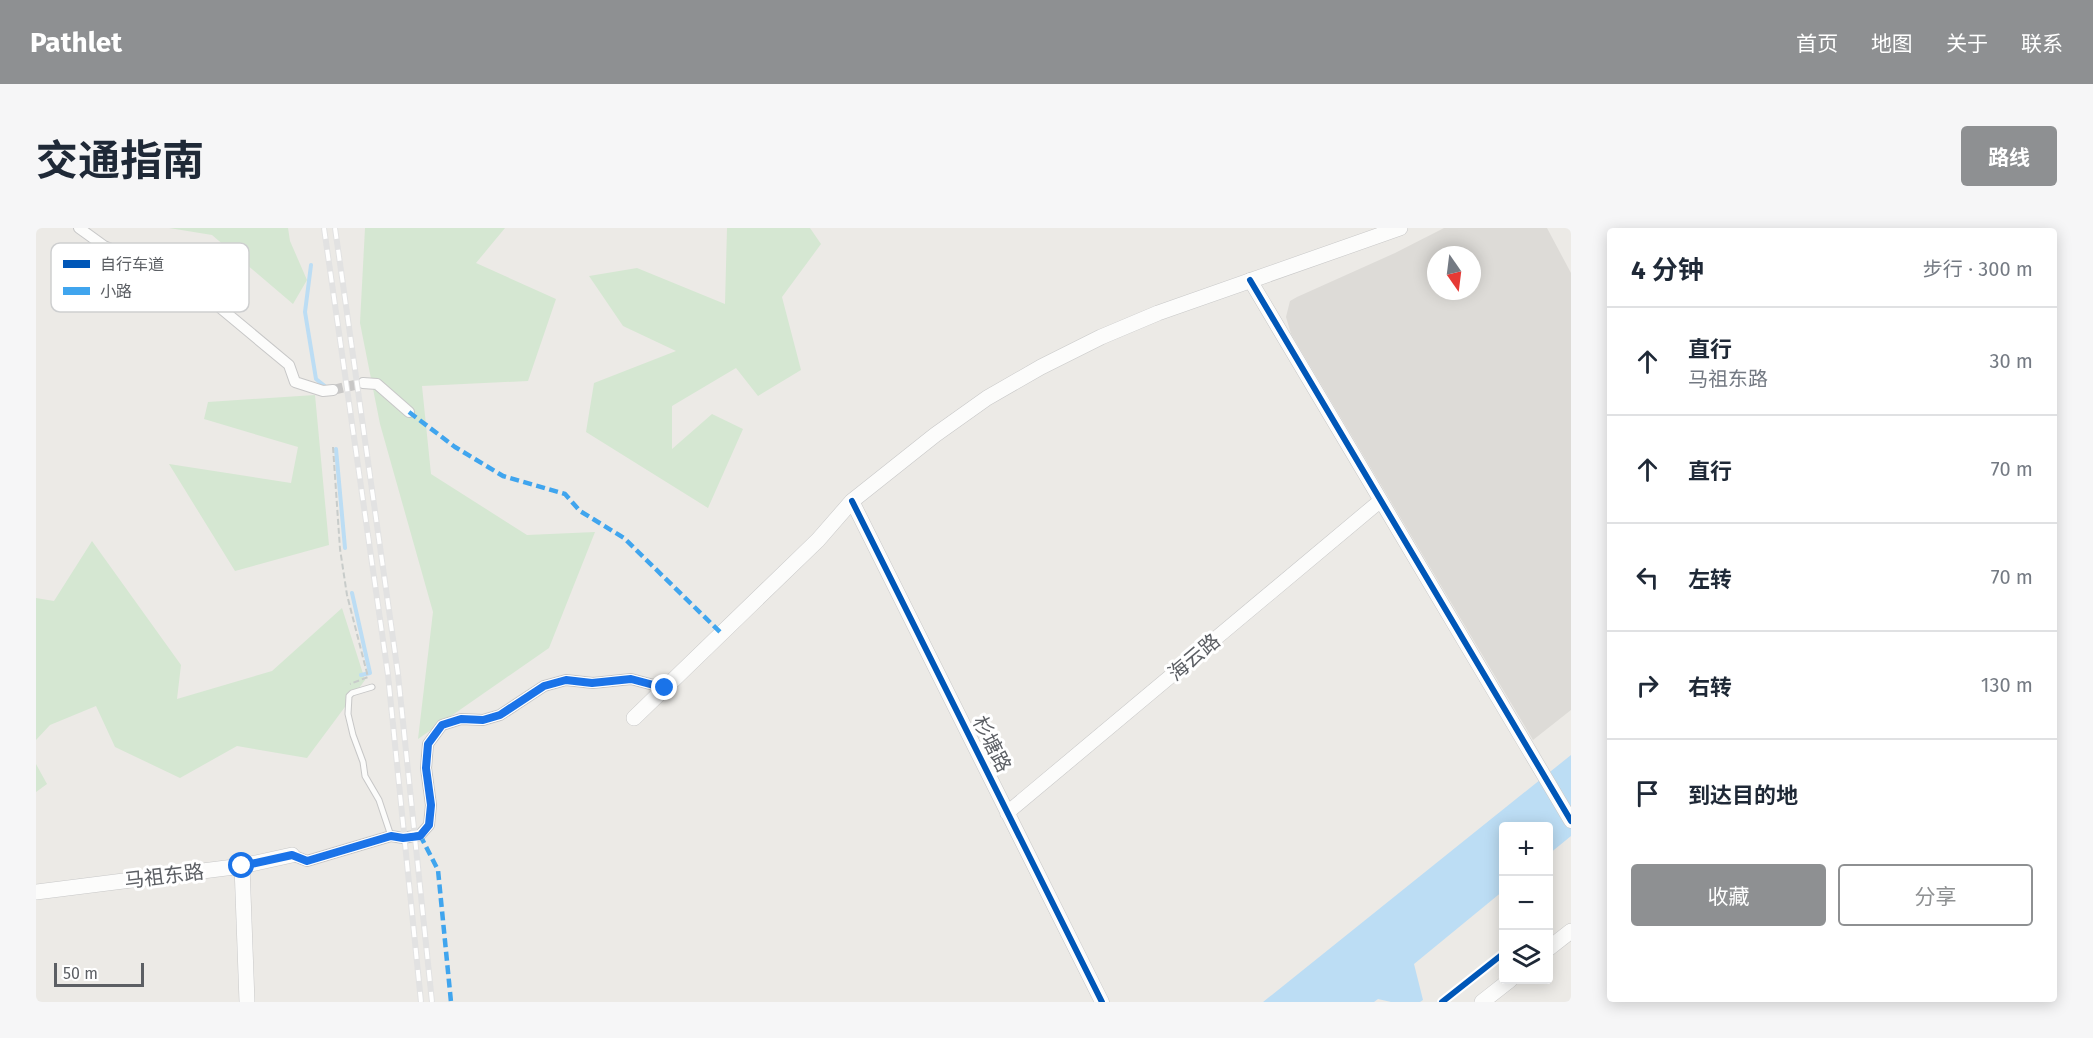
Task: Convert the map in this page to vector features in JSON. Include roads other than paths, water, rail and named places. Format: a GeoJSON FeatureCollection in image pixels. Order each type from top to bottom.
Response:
{"type":"FeatureCollection","features":[{"type":"Feature","properties":{"kind":"main road"},"geometry":{"type":"LineString","coordinates":[[634,718],[818,540],[852,501],[934,435],[987,398],[1041,367],[1111,333],[1250,280],[1400,228]]}},
{"type":"Feature","properties":{"kind":"main road","name":"马祖东路"},"geometry":{"type":"LineString","coordinates":[[36,892],[242,866],[292,855]]}},
{"type":"Feature","properties":{"kind":"main road"},"geometry":{"type":"LineString","coordinates":[[242,866],[247,1002]]}},
{"type":"Feature","properties":{"kind":"main road"},"geometry":{"type":"LineString","coordinates":[[1553,945],[1571,931]]}},
{"type":"Feature","properties":{"kind":"main road"},"geometry":{"type":"LineString","coordinates":[[1482,1002],[1505,984]]}},
{"type":"Feature","properties":{"kind":"street"},"geometry":{"type":"LineString","coordinates":[[79,228],[100,243]]}},
{"type":"Feature","properties":{"kind":"street"},"geometry":{"type":"LineString","coordinates":[[1250,280],[1571,821]]}},
{"type":"Feature","properties":{"kind":"street"},"geometry":{"type":"LineString","coordinates":[[225,312],[289,365],[295,382],[323,391],[333,390]]}},
{"type":"Feature","properties":{"kind":"street"},"geometry":{"type":"LineString","coordinates":[[363,383],[376,384],[409,412]]}},
{"type":"Feature","properties":{"kind":"street","name":"杉塘路"},"geometry":{"type":"LineString","coordinates":[[852,501],[1102,1002]]}},
{"type":"Feature","properties":{"kind":"street","name":"海云路"},"geometry":{"type":"LineString","coordinates":[[1007,813],[1380,501]]}},
{"type":"Feature","properties":{"kind":"street"},"geometry":{"type":"LineString","coordinates":[[292,855],[307,861],[391,836],[403,838],[420,836],[429,825],[431,805],[426,768],[428,744],[442,725],[461,719],[483,720],[500,715],[544,686],[566,680],[592,683],[631,679],[665,688]]}},
{"type":"Feature","properties":{"kind":"lane"},"geometry":{"type":"LineString","coordinates":[[372,687],[348,696],[348,714],[365,776],[379,800],[391,836]]}},
{"type":"Feature","properties":{"kind":"water"},"geometry":{"type":"Polygon","coordinates":[[[1571,755],[1571,836],[1553,851],[1553,822],[1499,822],[1499,894],[1414,964],[1423,1000],[1420,1002],[1391,1002],[1378,999],[1374,1002],[1263,1002],[1571,755]]]}},
{"type":"Feature","properties":{"kind":"waterway"},"geometry":{"type":"LineString","coordinates":[[311,265],[305,312],[316,379],[326,387]]}},
{"type":"Feature","properties":{"kind":"waterway"},"geometry":{"type":"LineString","coordinates":[[336,449],[345,548]]}},
{"type":"Feature","properties":{"kind":"waterway"},"geometry":{"type":"LineString","coordinates":[[352,593],[370,673],[361,675]]}},
{"type":"Feature","properties":{"kind":"tunnel"},"geometry":{"type":"LineString","coordinates":[[333,390],[363,383]]}},
{"type":"Feature","properties":{"kind":"railway"},"geometry":{"type":"LineString","coordinates":[[324,228],[388,675],[421,1002]]}},
{"type":"Feature","properties":{"kind":"railway"},"geometry":{"type":"LineString","coordinates":[[335,228],[398,674],[432,1002]]}}]}
